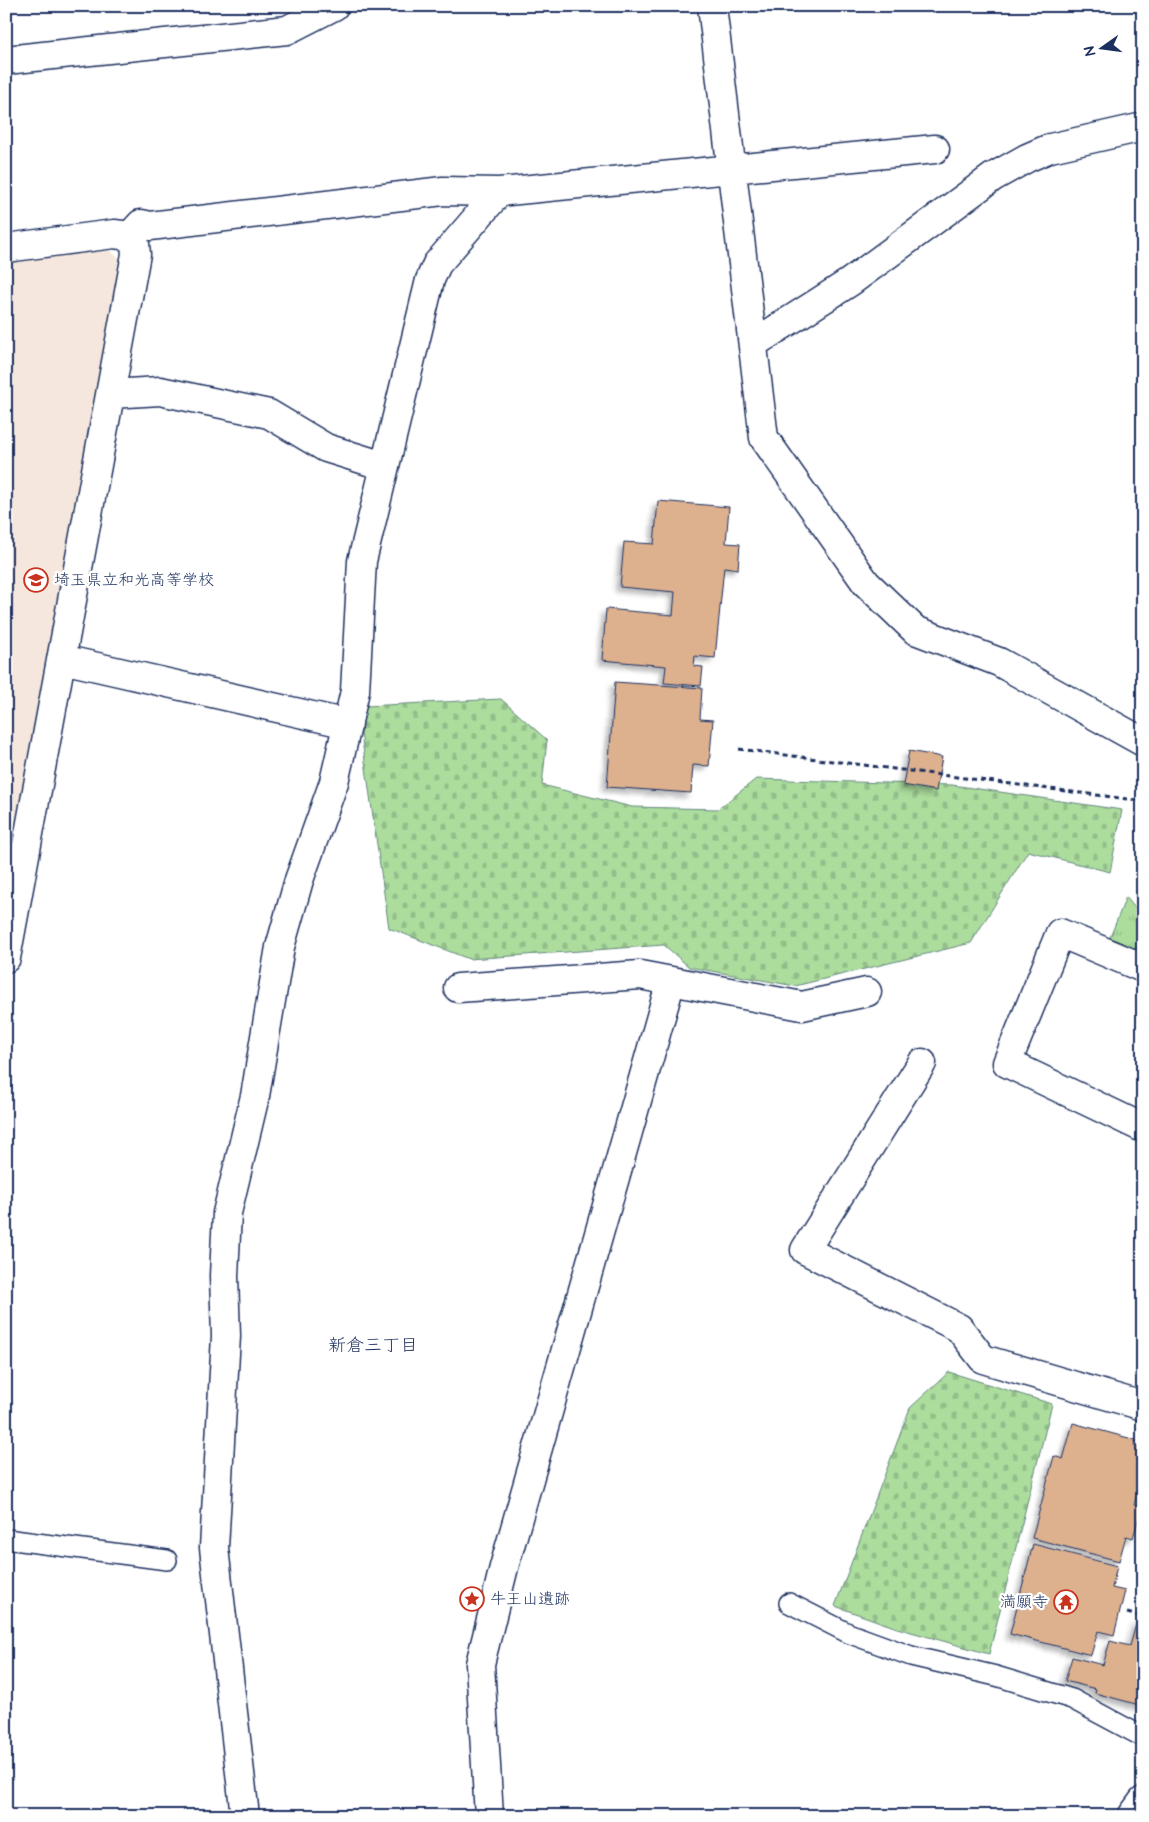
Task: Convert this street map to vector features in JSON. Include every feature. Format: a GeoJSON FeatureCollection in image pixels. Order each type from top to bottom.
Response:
{"type":"FeatureCollection","features":[{"type":"Feature","properties":{"kind":"street"},"geometry":{"type":"LineString","coordinates":[[6,60],[287,30],[334,6]]}},
{"type":"Feature","properties":{"kind":"street"},"geometry":{"type":"LineString","coordinates":[[712,6],[764,438],[866,583],[915,630],[999,662],[1143,742]]}},
{"type":"Feature","properties":{"kind":"street"},"geometry":{"type":"LineString","coordinates":[[753,344],[850,282],[993,177],[1027,158],[1050,148],[1143,127]]}},
{"type":"Feature","properties":{"kind":"street"},"geometry":{"type":"LineString","coordinates":[[130,236],[141,224],[150,226],[443,191],[499,192],[935,149]]}},
{"type":"Feature","properties":{"kind":"street"},"geometry":{"type":"LineString","coordinates":[[245,1816],[214,1548],[226,1336],[224,1276],[227,1213],[255,1096],[280,947],[299,880],[334,782],[348,724],[355,691],[362,561],[430,280],[437,264],[499,192]]}},
{"type":"Feature","properties":{"kind":"street"},"geometry":{"type":"LineString","coordinates":[[6,248],[114,234],[130,236]]}},
{"type":"Feature","properties":{"kind":"street"},"geometry":{"type":"LineString","coordinates":[[6,958],[136,254],[135,244],[130,236]]}},
{"type":"Feature","properties":{"kind":"street"},"geometry":{"type":"LineString","coordinates":[[111,394],[160,391],[269,414],[326,448],[384,466]]}},
{"type":"Feature","properties":{"kind":"street"},"geometry":{"type":"LineString","coordinates":[[62,659],[348,724]]}},
{"type":"Feature","properties":{"kind":"street"},"geometry":{"type":"LineString","coordinates":[[1143,968],[1060,933],[1007,1063],[1143,1128]]}},
{"type":"Feature","properties":{"kind":"street"},"geometry":{"type":"LineString","coordinates":[[458,988],[640,975],[802,1006],[867,992]]}},
{"type":"Feature","properties":{"kind":"street"},"geometry":{"type":"LineString","coordinates":[[489,1816],[480,1664],[504,1567],[671,981]]}},
{"type":"Feature","properties":{"kind":"street"},"geometry":{"type":"LineString","coordinates":[[922,1063],[805,1250],[959,1328],[983,1358],[1143,1406]]}},
{"type":"Feature","properties":{"kind":"street"},"geometry":{"type":"LineString","coordinates":[[1132,1816],[1143,1801]]}},
{"type":"Feature","properties":{"kind":"lane"},"geometry":{"type":"LineString","coordinates":[[6,1539],[167,1560]]}},
{"type":"Feature","properties":{"kind":"lane"},"geometry":{"type":"LineString","coordinates":[[789,1603],[848,1633],[911,1656],[996,1676],[1072,1699],[1143,1737]]}},
{"type":"Feature","properties":{"kind":"path"},"geometry":{"type":"LineString","coordinates":[[739,749],[1143,801]]}},
{"type":"Feature","properties":{"kind":"path"},"geometry":{"type":"LineString","coordinates":[[1127,1613],[1143,1617]]}},
{"type":"Feature","properties":{"kind":"shaded area","name":"埼玉県立和光高等学校"},"geometry":{"type":"Polygon","coordinates":[[[109,250],[124,262],[6,897],[6,260],[109,250]]]}},
{"type":"Feature","properties":{"kind":"green space"},"geometry":{"type":"Polygon","coordinates":[[[501,699],[547,740],[542,785],[632,807],[718,809],[756,779],[952,785],[1122,810],[1110,872],[1028,851],[971,943],[795,986],[689,967],[664,945],[469,959],[389,928],[361,733],[366,706],[501,699]]]}},
{"type":"Feature","properties":{"kind":"green space"},"geometry":{"type":"Polygon","coordinates":[[[1126,897],[1143,918],[1143,954],[1109,940],[1126,897]]]}},
{"type":"Feature","properties":{"kind":"green space"},"geometry":{"type":"Polygon","coordinates":[[[949,1372],[1052,1404],[989,1654],[897,1628],[835,1606],[910,1408],[949,1372]]]}},
{"type":"Feature","properties":{"kind":"building"},"geometry":{"type":"Polygon","coordinates":[[[658,501],[729,507],[726,543],[740,544],[738,569],[724,567],[715,658],[695,656],[694,666],[703,667],[701,686],[664,683],[666,666],[602,660],[606,609],[673,615],[675,592],[620,587],[624,542],[654,544],[658,501]]]}},
{"type":"Feature","properties":{"kind":"building"},"geometry":{"type":"Polygon","coordinates":[[[615,682],[702,688],[700,719],[713,720],[709,766],[693,765],[691,793],[607,787],[615,682]]]}},
{"type":"Feature","properties":{"kind":"building"},"geometry":{"type":"Polygon","coordinates":[[[909,751],[942,757],[936,791],[903,785],[909,751]]]}},
{"type":"Feature","properties":{"kind":"building"},"geometry":{"type":"Polygon","coordinates":[[[1073,1423],[1136,1440],[1134,1446],[1143,1448],[1143,1473],[1134,1505],[1142,1507],[1133,1538],[1126,1536],[1119,1561],[1032,1538],[1054,1456],[1063,1459],[1073,1423]]]}},
{"type":"Feature","properties":{"kind":"building"},"geometry":{"type":"Polygon","coordinates":[[[1033,1544],[1117,1566],[1112,1588],[1125,1591],[1114,1635],[1098,1631],[1091,1655],[1010,1634],[1033,1544]]]}},
{"type":"Feature","properties":{"kind":"building"},"geometry":{"type":"Polygon","coordinates":[[[1137,1621],[1143,1623],[1143,1706],[1095,1693],[1096,1689],[1065,1681],[1072,1657],[1103,1665],[1110,1641],[1130,1646],[1137,1621]]]}},
{"type":"Feature","properties":{"kind":"place","name":"埼玉県立和光高等学校"},"geometry":{"type":"Point","coordinates":[36,580]}},
{"type":"Feature","properties":{"kind":"place","name":"牛王山遺跡"},"geometry":{"type":"Point","coordinates":[472,1599]}},
{"type":"Feature","properties":{"kind":"place","name":"満願寺"},"geometry":{"type":"Point","coordinates":[1066,1602]}},
{"type":"Feature","properties":{"kind":"district","name":"新倉三丁目"},"geometry":{"type":"Point","coordinates":[373,1345]}}]}
